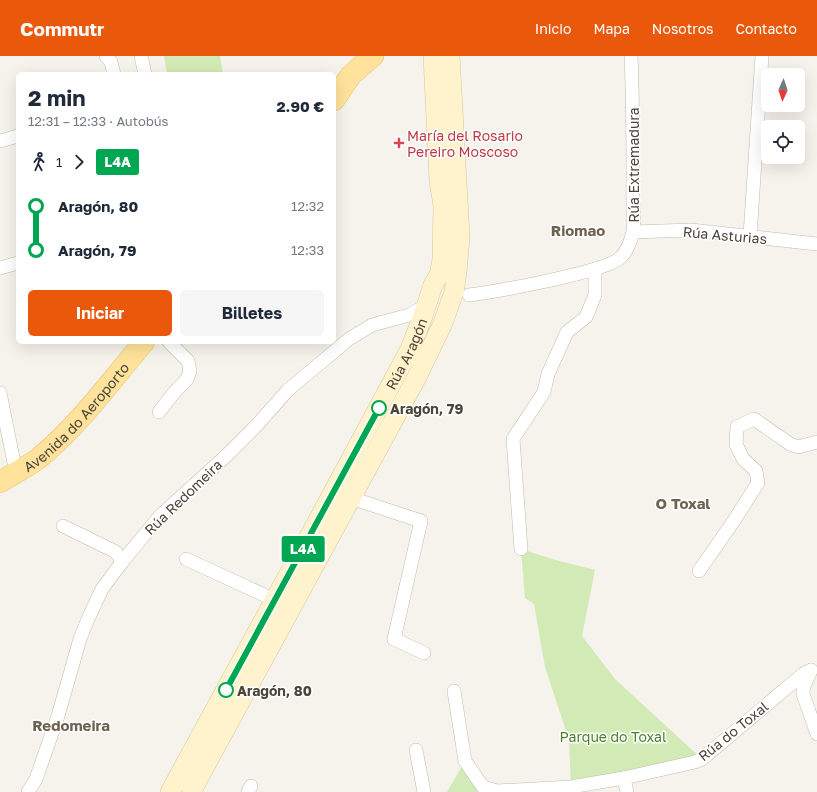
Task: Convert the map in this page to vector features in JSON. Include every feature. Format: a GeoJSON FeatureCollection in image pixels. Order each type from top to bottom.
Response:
{"type":"FeatureCollection","features":[{"type":"Feature","properties":{"kind":"main road"},"geometry":{"type":"LineString","coordinates":[[336,96],[353,62],[373,56]]}},
{"type":"Feature","properties":{"kind":"main road","name":"Rúa Aragón"},"geometry":{"type":"LineString","coordinates":[[170,792],[410,349],[433,285],[439,275],[442,260],[443,206],[439,181],[433,56]]}},
{"type":"Feature","properties":{"kind":"main road","name":"Rúa Aragón"},"geometry":{"type":"LineString","coordinates":[[190,792],[351,498],[436,340],[446,318],[461,293],[460,238],[450,56]]}},
{"type":"Feature","properties":{"kind":"main road"},"geometry":{"type":"LineString","coordinates":[[439,275],[445,288],[461,293]]}},
{"type":"Feature","properties":{"kind":"main road","name":"Avenida do Aeroporto"},"geometry":{"type":"LineString","coordinates":[[8,477],[38,459],[73,426],[142,344]]}},
{"type":"Feature","properties":{"kind":"street"},"geometry":{"type":"LineString","coordinates":[[106,56],[111,62],[114,72]]}},
{"type":"Feature","properties":{"kind":"street"},"geometry":{"type":"LineString","coordinates":[[141,56],[145,72]]}},
{"type":"Feature","properties":{"kind":"street","name":"Rúa Extremadura"},"geometry":{"type":"LineString","coordinates":[[461,293],[489,293],[595,270],[614,263],[621,258],[626,251],[633,232],[633,116],[631,56]]}},
{"type":"Feature","properties":{"kind":"street"},"geometry":{"type":"LineString","coordinates":[[750,236],[762,56]]}},
{"type":"Feature","properties":{"kind":"street"},"geometry":{"type":"LineString","coordinates":[[0,141],[16,137]]}},
{"type":"Feature","properties":{"kind":"street","name":"Rúa Asturias"},"geometry":{"type":"LineString","coordinates":[[633,232],[691,230],[817,244]]}},
{"type":"Feature","properties":{"kind":"street"},"geometry":{"type":"LineString","coordinates":[[0,268],[16,264]]}},
{"type":"Feature","properties":{"kind":"street"},"geometry":{"type":"LineString","coordinates":[[521,549],[513,439],[544,392],[548,374],[566,332],[586,317],[595,295],[595,270]]}},
{"type":"Feature","properties":{"kind":"street","name":"Rúa Redomeira"},"geometry":{"type":"LineString","coordinates":[[28,792],[36,779],[58,716],[80,640],[88,619],[102,589],[122,562],[160,516],[226,456],[294,385],[349,339],[366,328],[409,315],[427,304]]}},
{"type":"Feature","properties":{"kind":"street"},"geometry":{"type":"LineString","coordinates":[[159,412],[186,379],[190,371],[188,361],[171,344]]}},
{"type":"Feature","properties":{"kind":"street"},"geometry":{"type":"LineString","coordinates":[[0,393],[8,477]]}},
{"type":"Feature","properties":{"kind":"street"},"geometry":{"type":"LineString","coordinates":[[699,571],[758,483],[756,471],[743,459],[736,444],[737,427],[754,419],[790,444],[798,447],[817,442]]}},
{"type":"Feature","properties":{"kind":"street"},"geometry":{"type":"LineString","coordinates":[[351,498],[421,521],[394,639],[424,653]]}},
{"type":"Feature","properties":{"kind":"street"},"geometry":{"type":"LineString","coordinates":[[63,526],[116,552],[122,562]]}},
{"type":"Feature","properties":{"kind":"street"},"geometry":{"type":"LineString","coordinates":[[186,559],[275,600]]}},
{"type":"Feature","properties":{"kind":"street"},"geometry":{"type":"LineString","coordinates":[[814,667],[802,688],[817,734]]}},
{"type":"Feature","properties":{"kind":"street","name":"Rúa do Toxal"},"geometry":{"type":"LineString","coordinates":[[454,691],[465,761],[483,787],[497,792],[571,786],[624,778],[689,764],[702,759],[814,667]]}},
{"type":"Feature","properties":{"kind":"street"},"geometry":{"type":"LineString","coordinates":[[416,750],[424,792]]}},
{"type":"Feature","properties":{"kind":"street"},"geometry":{"type":"LineString","coordinates":[[624,778],[627,792]]}},
{"type":"Feature","properties":{"kind":"green space"},"geometry":{"type":"Polygon","coordinates":[[[164,56],[220,56],[223,72],[167,72],[164,56]]]}},
{"type":"Feature","properties":{"kind":"green space","name":"Parque do Toxal"},"geometry":{"type":"Polygon","coordinates":[[[521,549],[595,570],[582,636],[615,679],[702,759],[572,792],[447,792],[465,761],[483,787],[571,786],[569,740],[545,667],[534,604],[525,598],[521,549]]]}},
{"type":"Feature","properties":{"kind":"bus line","name":"L4A"},"geometry":{"type":"LineString","coordinates":[[226,690],[379,408]]}},
{"type":"Feature","properties":{"kind":"place","name":"María del Rosario Pereiro Moscoso"},"geometry":{"type":"Point","coordinates":[399,143]}},
{"type":"Feature","properties":{"kind":"place","name":"Aragón, 79"},"geometry":{"type":"Point","coordinates":[379,408]}},
{"type":"Feature","properties":{"kind":"place","name":"Aragón, 80"},"geometry":{"type":"Point","coordinates":[226,690]}},
{"type":"Feature","properties":{"kind":"district","name":"Riomao"},"geometry":{"type":"Point","coordinates":[578,230]}},
{"type":"Feature","properties":{"kind":"district","name":"O Toxal"},"geometry":{"type":"Point","coordinates":[683,503]}},
{"type":"Feature","properties":{"kind":"district","name":"Redomeira"},"geometry":{"type":"Point","coordinates":[71,725]}}]}
